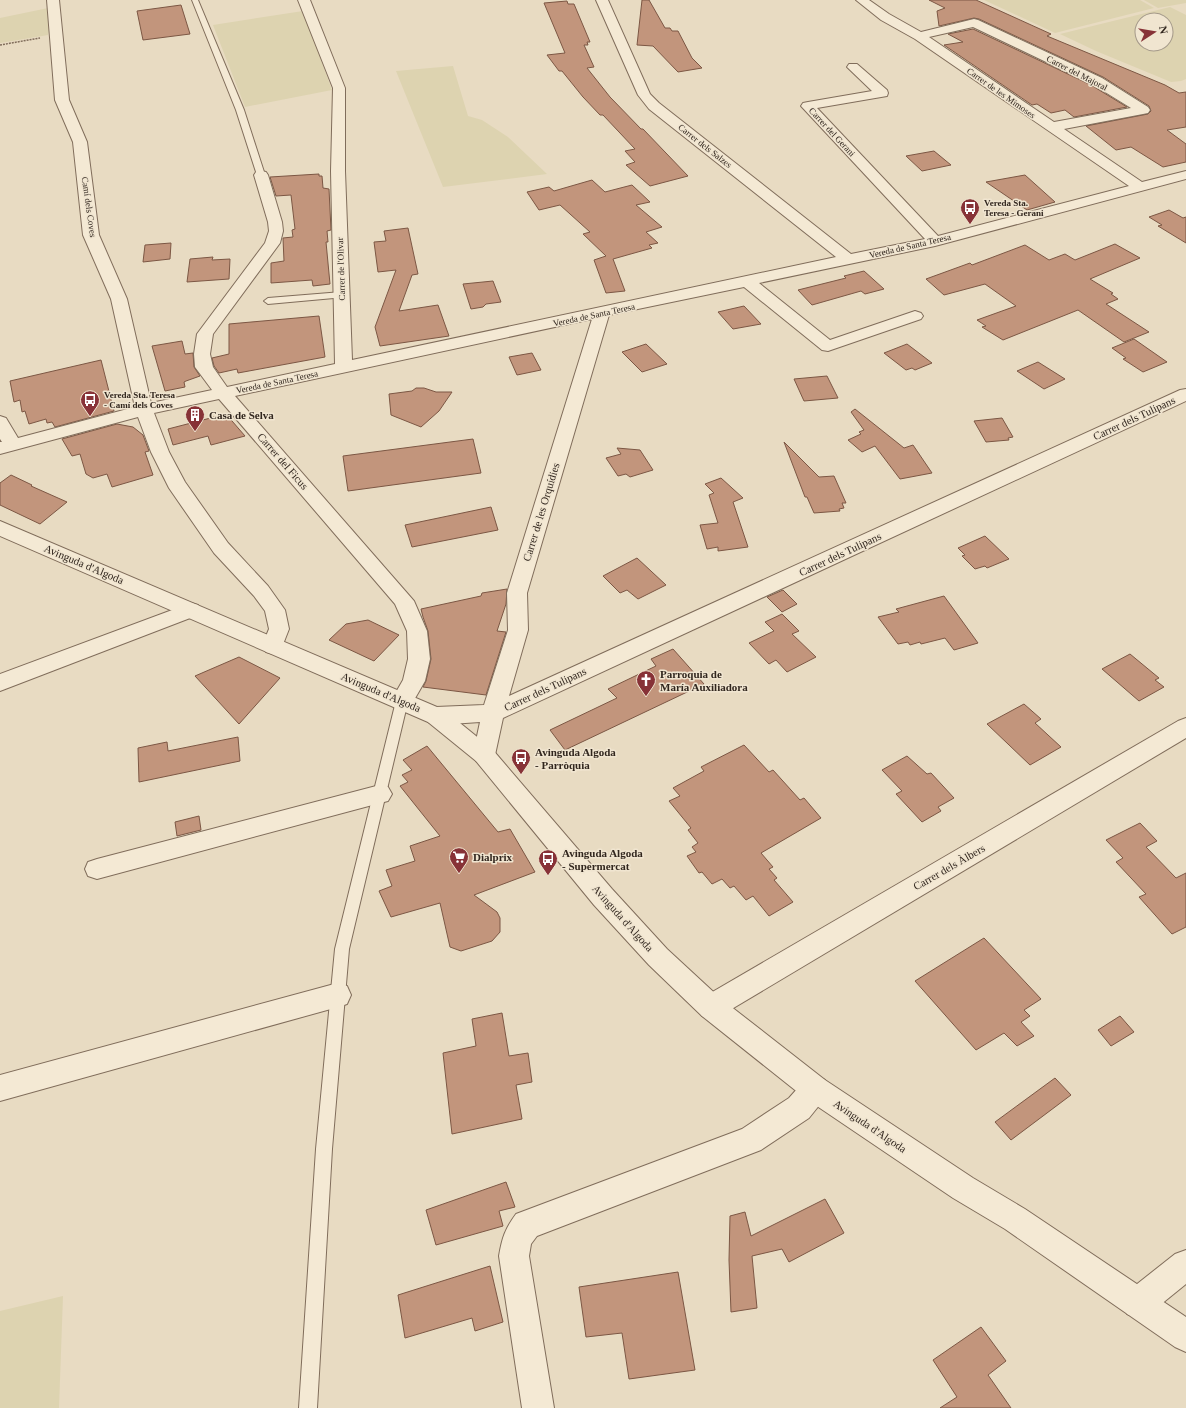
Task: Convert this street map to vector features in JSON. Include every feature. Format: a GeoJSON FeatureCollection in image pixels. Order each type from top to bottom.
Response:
{"type":"FeatureCollection","features":[{"type":"Feature","properties":{"kind":"street","name":"Camí dels Coves"},"geometry":{"type":"LineString","coordinates":[[53,0],[62,100],[80,142],[91,235],[119,299],[144,410],[160,452],[176,484],[221,548],[261,591],[275,610],[279,629],[273,646]]}},
{"type":"Feature","properties":{"kind":"street","name":"Carrer de l'Olivar"},"geometry":{"type":"LineString","coordinates":[[304,0],[339,88],[338,171],[344,368]]}},
{"type":"Feature","properties":{"kind":"street","name":"Carrer dels Salzes"},"geometry":{"type":"LineString","coordinates":[[602,0],[644,95],[654,106],[849,260]]}},
{"type":"Feature","properties":{"kind":"street","name":"Carrer de les Mimoses"},"geometry":{"type":"LineString","coordinates":[[862,0],[885,17],[919,36],[1140,187]]}},
{"type":"Feature","properties":{"kind":"street","name":"Carrer del Majoral"},"geometry":{"type":"LineString","coordinates":[[919,36],[974,23],[1097,81],[1143,110],[1051,127]]}},
{"type":"Feature","properties":{"kind":"street","name":"Carrer del Gerani"},"geometry":{"type":"LineString","coordinates":[[853,68],[882,93],[808,106],[935,241]]}},
{"type":"Feature","properties":{"kind":"street","name":"Carrer del Ficus"},"geometry":{"type":"LineString","coordinates":[[261,175],[275,222],[276,231],[272,243],[205,334],[202,354],[204,367],[212,380],[404,601],[417,631],[419,659],[414,682],[402,701]]}},
{"type":"Feature","properties":{"kind":"street","name":"Vereda de Santa Teresa"},"geometry":{"type":"LineString","coordinates":[[6,446],[144,410],[935,241],[1186,175]]}},
{"type":"Feature","properties":{"kind":"street"},"geometry":{"type":"LineString","coordinates":[[748,282],[828,346],[915,316]]}},
{"type":"Feature","properties":{"kind":"street","name":"Carrer de les Orquídies"},"geometry":{"type":"LineString","coordinates":[[493,713],[518,630],[517,593],[602,313]]}},
{"type":"Feature","properties":{"kind":"street","name":"Carrer dels Tulipans"},"geometry":{"type":"LineString","coordinates":[[436,716],[493,713],[1186,394]]}},
{"type":"Feature","properties":{"kind":"street"},"geometry":{"type":"LineString","coordinates":[[0,422],[6,446]]}},
{"type":"Feature","properties":{"kind":"street","name":"Avinguda d'Algoda"},"geometry":{"type":"LineString","coordinates":[[0,528],[436,716],[484,755],[603,897],[658,957],[711,1007],[815,1089],[963,1188],[1015,1219],[1186,1336]]}},
{"type":"Feature","properties":{"kind":"street"},"geometry":{"type":"LineString","coordinates":[[0,684],[191,610]]}},
{"type":"Feature","properties":{"kind":"street","name":"Carrer dels Tulipans"},"geometry":{"type":"LineString","coordinates":[[484,755],[493,713]]}},
{"type":"Feature","properties":{"kind":"street","name":"Carrer dels Àlbers"},"geometry":{"type":"LineString","coordinates":[[711,1007],[1186,727]]}},
{"type":"Feature","properties":{"kind":"street"},"geometry":{"type":"LineString","coordinates":[[97,869],[380,794]]}},
{"type":"Feature","properties":{"kind":"street"},"geometry":{"type":"LineString","coordinates":[[0,1088],[338,995]]}},
{"type":"Feature","properties":{"kind":"street"},"geometry":{"type":"LineString","coordinates":[[538,1408],[514,1256],[517,1238],[527,1225],[751,1140],[799,1108],[815,1089]]}},
{"type":"Feature","properties":{"kind":"street"},"geometry":{"type":"LineString","coordinates":[[1138,1303],[1186,1265]]}},
{"type":"Feature","properties":{"kind":"lane"},"geometry":{"type":"LineString","coordinates":[[195,0],[240,110],[261,175]]}},
{"type":"Feature","properties":{"kind":"lane"},"geometry":{"type":"LineString","coordinates":[[268,301],[342,295]]}},
{"type":"Feature","properties":{"kind":"lane"},"geometry":{"type":"LineString","coordinates":[[308,1408],[324,1149],[342,949],[402,701]]}},
{"type":"Feature","properties":{"kind":"path"},"geometry":{"type":"LineString","coordinates":[[0,45],[56,35]]}},
{"type":"Feature","properties":{"kind":"shaded area"},"geometry":{"type":"Polygon","coordinates":[[[984,0],[1140,0],[1154,8],[1134,12],[1055,33],[984,0]]]}},
{"type":"Feature","properties":{"kind":"shaded area"},"geometry":{"type":"Polygon","coordinates":[[[1144,0],[1186,0],[1186,3],[1158,8],[1144,0]]]}},
{"type":"Feature","properties":{"kind":"shaded area"},"geometry":{"type":"Polygon","coordinates":[[[53,7],[48,35],[0,43],[0,18],[53,7]]]}},
{"type":"Feature","properties":{"kind":"shaded area"},"geometry":{"type":"Polygon","coordinates":[[[1170,7],[1186,15],[1186,79],[1181,81],[1171,82],[1096,51],[1060,34],[1134,16],[1134,52],[1174,52],[1174,12],[1150,12],[1170,7]]]}},
{"type":"Feature","properties":{"kind":"shaded area"},"geometry":{"type":"Polygon","coordinates":[[[303,11],[332,90],[245,107],[213,25],[303,11]]]}},
{"type":"Feature","properties":{"kind":"shaded area"},"geometry":{"type":"Polygon","coordinates":[[[453,66],[468,116],[482,120],[508,137],[547,174],[443,187],[396,71],[453,66]]]}},
{"type":"Feature","properties":{"kind":"shaded area"},"geometry":{"type":"Polygon","coordinates":[[[63,1296],[59,1408],[0,1408],[0,1311],[63,1296]]]}},
{"type":"Feature","properties":{"kind":"building"},"geometry":{"type":"Polygon","coordinates":[[[642,0],[649,0],[665,28],[670,28],[672,31],[678,31],[692,58],[702,68],[678,72],[653,46],[637,45],[642,0]]]}},
{"type":"Feature","properties":{"kind":"building"},"geometry":{"type":"Polygon","coordinates":[[[929,0],[976,0],[1051,34],[1047,36],[1165,85],[1179,93],[1186,92],[1186,127],[1167,130],[1186,144],[1186,162],[1163,167],[1131,147],[1116,150],[1086,126],[1148,114],[1151,111],[1149,106],[1103,77],[979,19],[974,18],[939,26],[937,11],[945,8],[929,0]]]}},
{"type":"Feature","properties":{"kind":"building"},"geometry":{"type":"Polygon","coordinates":[[[567,1],[568,4],[574,4],[590,42],[587,42],[588,45],[584,45],[594,67],[587,68],[610,97],[688,176],[650,186],[626,165],[635,162],[625,151],[635,149],[603,115],[600,115],[583,97],[562,71],[559,71],[547,55],[565,53],[544,3],[567,1]]]}},
{"type":"Feature","properties":{"kind":"building"},"geometry":{"type":"Polygon","coordinates":[[[181,5],[190,34],[143,40],[137,11],[181,5]]]}},
{"type":"Feature","properties":{"kind":"building"},"geometry":{"type":"Polygon","coordinates":[[[973,29],[1091,85],[1127,107],[1074,117],[1065,110],[1051,113],[1037,104],[1032,105],[944,45],[963,42],[948,34],[973,29]]]}},
{"type":"Feature","properties":{"kind":"building"},"geometry":{"type":"Polygon","coordinates":[[[934,151],[951,165],[922,171],[906,156],[934,151]]]}},
{"type":"Feature","properties":{"kind":"building"},"geometry":{"type":"Polygon","coordinates":[[[319,174],[319,176],[322,176],[323,188],[329,189],[331,230],[327,231],[328,242],[326,242],[330,284],[313,286],[312,280],[271,283],[271,263],[284,261],[283,238],[293,237],[292,230],[295,229],[291,195],[276,196],[270,177],[319,174]]]}},
{"type":"Feature","properties":{"kind":"building"},"geometry":{"type":"Polygon","coordinates":[[[1025,175],[1055,202],[1027,210],[986,182],[1025,175]]]}},
{"type":"Feature","properties":{"kind":"building"},"geometry":{"type":"Polygon","coordinates":[[[592,180],[605,192],[632,185],[650,202],[636,205],[662,227],[646,232],[658,243],[649,245],[652,248],[613,259],[625,291],[606,293],[594,260],[606,256],[583,234],[590,232],[560,205],[539,210],[527,192],[549,187],[554,191],[592,180]]]}},
{"type":"Feature","properties":{"kind":"building"},"geometry":{"type":"Polygon","coordinates":[[[1169,210],[1183,218],[1186,217],[1186,243],[1158,226],[1162,225],[1149,217],[1169,210]]]}},
{"type":"Feature","properties":{"kind":"building"},"geometry":{"type":"Polygon","coordinates":[[[408,228],[418,274],[412,275],[399,311],[438,305],[449,336],[380,346],[375,327],[396,270],[378,272],[374,242],[386,241],[384,231],[408,228]]]}},
{"type":"Feature","properties":{"kind":"building"},"geometry":{"type":"Polygon","coordinates":[[[171,243],[170,259],[143,262],[145,245],[171,243]]]}},
{"type":"Feature","properties":{"kind":"building"},"geometry":{"type":"Polygon","coordinates":[[[1115,244],[1140,258],[1090,279],[1113,293],[1111,294],[1118,299],[1106,304],[1149,332],[1124,342],[1078,310],[1003,340],[982,327],[986,326],[977,320],[1016,306],[985,284],[944,295],[926,279],[970,263],[972,265],[1025,245],[1049,260],[1065,254],[1075,260],[1115,244]]]}},
{"type":"Feature","properties":{"kind":"building"},"geometry":{"type":"Polygon","coordinates":[[[213,257],[212,260],[230,259],[229,279],[187,282],[190,259],[213,257]]]}},
{"type":"Feature","properties":{"kind":"building"},"geometry":{"type":"Polygon","coordinates":[[[864,271],[884,289],[865,294],[861,291],[812,305],[798,290],[846,278],[844,276],[864,271]]]}},
{"type":"Feature","properties":{"kind":"building"},"geometry":{"type":"Polygon","coordinates":[[[493,281],[501,302],[486,304],[483,307],[471,309],[463,284],[493,281]]]}},
{"type":"Feature","properties":{"kind":"building"},"geometry":{"type":"Polygon","coordinates":[[[744,306],[761,324],[733,329],[718,312],[744,306]]]}},
{"type":"Feature","properties":{"kind":"building"},"geometry":{"type":"Polygon","coordinates":[[[319,316],[325,357],[238,373],[237,369],[219,373],[214,366],[212,358],[229,354],[229,324],[319,316]]]}},
{"type":"Feature","properties":{"kind":"building"},"geometry":{"type":"Polygon","coordinates":[[[1134,339],[1167,362],[1143,372],[1123,359],[1126,358],[1112,348],[1134,339]]]}},
{"type":"Feature","properties":{"kind":"building"},"geometry":{"type":"Polygon","coordinates":[[[182,341],[185,354],[193,353],[194,367],[200,376],[184,382],[185,387],[165,391],[152,346],[182,341]]]}},
{"type":"Feature","properties":{"kind":"building"},"geometry":{"type":"Polygon","coordinates":[[[646,344],[667,364],[642,372],[622,352],[646,344]]]}},
{"type":"Feature","properties":{"kind":"building"},"geometry":{"type":"Polygon","coordinates":[[[907,344],[932,363],[915,370],[912,368],[906,370],[884,353],[907,344]]]}},
{"type":"Feature","properties":{"kind":"building"},"geometry":{"type":"Polygon","coordinates":[[[532,353],[541,370],[517,375],[509,357],[532,353]]]}},
{"type":"Feature","properties":{"kind":"building"},"geometry":{"type":"Polygon","coordinates":[[[101,360],[114,411],[55,427],[52,422],[47,423],[46,419],[29,424],[25,411],[22,412],[20,400],[14,402],[10,381],[101,360]]]}},
{"type":"Feature","properties":{"kind":"building"},"geometry":{"type":"Polygon","coordinates":[[[1038,362],[1065,379],[1044,389],[1017,371],[1038,362]]]}},
{"type":"Feature","properties":{"kind":"building"},"geometry":{"type":"Polygon","coordinates":[[[827,376],[838,398],[804,401],[794,379],[827,376]]]}},
{"type":"Feature","properties":{"kind":"building"},"geometry":{"type":"Polygon","coordinates":[[[416,388],[424,388],[436,392],[452,392],[439,411],[421,427],[391,415],[389,394],[412,391],[416,388]]]}},
{"type":"Feature","properties":{"kind":"building"},"geometry":{"type":"Polygon","coordinates":[[[855,409],[904,448],[913,445],[932,473],[900,479],[875,446],[862,452],[848,440],[861,434],[859,432],[864,430],[851,412],[855,409]]]}},
{"type":"Feature","properties":{"kind":"building","name":"Casa de Selva"},"geometry":{"type":"Polygon","coordinates":[[[226,414],[245,436],[211,445],[208,436],[173,445],[168,429],[226,414]]]}},
{"type":"Feature","properties":{"kind":"building"},"geometry":{"type":"Polygon","coordinates":[[[1002,418],[1013,437],[1008,438],[1009,440],[986,442],[974,421],[1002,418]]]}},
{"type":"Feature","properties":{"kind":"building"},"geometry":{"type":"Polygon","coordinates":[[[117,424],[133,427],[143,435],[149,451],[145,452],[153,475],[112,487],[107,474],[93,478],[86,474],[80,454],[72,456],[62,439],[117,424]]]}},
{"type":"Feature","properties":{"kind":"building"},"geometry":{"type":"Polygon","coordinates":[[[473,439],[481,473],[348,491],[343,456],[473,439]]]}},
{"type":"Feature","properties":{"kind":"building"},"geometry":{"type":"Polygon","coordinates":[[[784,442],[819,477],[834,476],[846,503],[842,503],[844,508],[839,509],[840,511],[814,513],[807,497],[805,497],[784,442]]]}},
{"type":"Feature","properties":{"kind":"building"},"geometry":{"type":"Polygon","coordinates":[[[617,448],[640,450],[653,470],[630,477],[626,474],[618,476],[606,458],[621,454],[617,448]]]}},
{"type":"Feature","properties":{"kind":"building"},"geometry":{"type":"Polygon","coordinates":[[[11,475],[32,485],[31,486],[67,502],[40,524],[0,505],[0,483],[11,475]]]}},
{"type":"Feature","properties":{"kind":"building"},"geometry":{"type":"Polygon","coordinates":[[[721,478],[743,498],[733,502],[748,547],[718,551],[718,547],[707,549],[700,525],[718,523],[709,495],[714,493],[705,484],[721,478]]]}},
{"type":"Feature","properties":{"kind":"building"},"geometry":{"type":"Polygon","coordinates":[[[491,507],[498,530],[412,547],[405,525],[491,507]]]}},
{"type":"Feature","properties":{"kind":"building"},"geometry":{"type":"Polygon","coordinates":[[[985,536],[1009,559],[987,568],[985,566],[975,569],[962,556],[965,555],[958,548],[985,536]]]}},
{"type":"Feature","properties":{"kind":"building"},"geometry":{"type":"Polygon","coordinates":[[[637,558],[666,585],[638,599],[627,590],[620,593],[603,576],[637,558]]]}},
{"type":"Feature","properties":{"kind":"building"},"geometry":{"type":"Polygon","coordinates":[[[507,589],[506,604],[497,631],[506,632],[486,695],[423,687],[426,681],[431,659],[428,631],[421,609],[481,596],[482,593],[507,589]]]}},
{"type":"Feature","properties":{"kind":"building"},"geometry":{"type":"Polygon","coordinates":[[[783,590],[797,604],[782,612],[767,597],[783,590]]]}},
{"type":"Feature","properties":{"kind":"building"},"geometry":{"type":"Polygon","coordinates":[[[944,596],[978,643],[954,650],[945,638],[921,644],[920,642],[910,645],[908,642],[898,644],[878,617],[899,612],[896,609],[944,596]]]}},
{"type":"Feature","properties":{"kind":"building"},"geometry":{"type":"Polygon","coordinates":[[[782,614],[799,631],[792,634],[816,657],[787,672],[776,660],[769,664],[749,643],[774,631],[765,622],[782,614]]]}},
{"type":"Feature","properties":{"kind":"building"},"geometry":{"type":"Polygon","coordinates":[[[368,620],[399,635],[374,661],[329,640],[346,624],[368,620]]]}},
{"type":"Feature","properties":{"kind":"building"},"geometry":{"type":"Polygon","coordinates":[[[673,649],[704,684],[565,750],[550,730],[617,698],[608,689],[656,666],[651,659],[673,649]]]}},
{"type":"Feature","properties":{"kind":"building"},"geometry":{"type":"Polygon","coordinates":[[[1130,654],[1159,678],[1155,680],[1164,687],[1139,701],[1102,669],[1130,654]]]}},
{"type":"Feature","properties":{"kind":"building"},"geometry":{"type":"Polygon","coordinates":[[[239,657],[280,678],[239,724],[195,676],[239,657]]]}},
{"type":"Feature","properties":{"kind":"building"},"geometry":{"type":"Polygon","coordinates":[[[1024,704],[1041,719],[1035,723],[1061,747],[1030,765],[987,724],[1024,704]]]}},
{"type":"Feature","properties":{"kind":"building"},"geometry":{"type":"Polygon","coordinates":[[[238,737],[240,761],[139,782],[138,748],[167,742],[168,751],[238,737]]]}},
{"type":"Feature","properties":{"kind":"building"},"geometry":{"type":"Polygon","coordinates":[[[744,745],[769,772],[773,770],[800,800],[804,798],[821,818],[761,853],[773,867],[769,869],[777,878],[774,880],[793,902],[769,916],[753,896],[746,900],[734,886],[730,888],[722,879],[712,884],[702,872],[699,873],[687,856],[696,852],[692,847],[698,843],[688,830],[691,828],[669,801],[680,796],[673,788],[704,771],[701,767],[744,745]]]}},
{"type":"Feature","properties":{"kind":"building"},"geometry":{"type":"Polygon","coordinates":[[[427,746],[498,832],[510,829],[535,872],[474,895],[497,912],[500,918],[500,932],[492,941],[461,951],[450,947],[440,903],[391,917],[379,891],[392,886],[386,870],[415,861],[410,846],[440,836],[400,786],[408,782],[402,775],[412,770],[403,760],[427,746]]]}},
{"type":"Feature","properties":{"kind":"building"},"geometry":{"type":"Polygon","coordinates":[[[907,756],[927,774],[931,773],[954,798],[938,807],[941,811],[922,822],[896,794],[902,791],[882,770],[907,756]]]}},
{"type":"Feature","properties":{"kind":"building"},"geometry":{"type":"Polygon","coordinates":[[[199,816],[201,830],[177,836],[175,822],[199,816]]]}},
{"type":"Feature","properties":{"kind":"building"},"geometry":{"type":"Polygon","coordinates":[[[1140,823],[1157,841],[1146,847],[1176,878],[1186,873],[1186,927],[1172,934],[1139,897],[1146,894],[1116,862],[1123,858],[1106,840],[1140,823]]]}},
{"type":"Feature","properties":{"kind":"building"},"geometry":{"type":"Polygon","coordinates":[[[984,938],[1041,999],[1024,1010],[1030,1016],[1021,1022],[1034,1036],[1017,1046],[1004,1033],[976,1050],[915,981],[984,938]]]}},
{"type":"Feature","properties":{"kind":"building"},"geometry":{"type":"Polygon","coordinates":[[[502,1013],[509,1056],[528,1053],[532,1082],[516,1085],[522,1119],[452,1134],[443,1053],[476,1046],[472,1019],[502,1013]]]}},
{"type":"Feature","properties":{"kind":"building"},"geometry":{"type":"Polygon","coordinates":[[[1120,1016],[1134,1032],[1111,1046],[1098,1030],[1120,1016]]]}},
{"type":"Feature","properties":{"kind":"building"},"geometry":{"type":"Polygon","coordinates":[[[1055,1078],[1071,1095],[1011,1140],[995,1122],[1055,1078]]]}},
{"type":"Feature","properties":{"kind":"building"},"geometry":{"type":"Polygon","coordinates":[[[506,1182],[515,1207],[499,1211],[503,1226],[436,1245],[426,1210],[506,1182]]]}},
{"type":"Feature","properties":{"kind":"building"},"geometry":{"type":"Polygon","coordinates":[[[825,1199],[844,1233],[789,1262],[782,1249],[752,1256],[757,1308],[731,1312],[729,1260],[730,1216],[745,1212],[751,1236],[825,1199]]]}},
{"type":"Feature","properties":{"kind":"building"},"geometry":{"type":"Polygon","coordinates":[[[490,1266],[503,1322],[475,1331],[472,1318],[405,1338],[398,1295],[490,1266]]]}},
{"type":"Feature","properties":{"kind":"building"},"geometry":{"type":"Polygon","coordinates":[[[678,1272],[695,1370],[629,1379],[622,1333],[586,1337],[579,1287],[678,1272]]]}},
{"type":"Feature","properties":{"kind":"building"},"geometry":{"type":"Polygon","coordinates":[[[981,1327],[1006,1361],[988,1375],[1011,1408],[940,1408],[957,1397],[933,1360],[981,1327]]]}},
{"type":"Feature","properties":{"kind":"place","name":"Vereda Sta. Teresa - Gerani"},"geometry":{"type":"Point","coordinates":[970,225]}},
{"type":"Feature","properties":{"kind":"place","name":"Vereda Sta. Teresa - Camí dels Coves"},"geometry":{"type":"Point","coordinates":[90,417]}},
{"type":"Feature","properties":{"kind":"place","name":"Casa de Selva"},"geometry":{"type":"Point","coordinates":[195,432]}},
{"type":"Feature","properties":{"kind":"place","name":"Parroquia de María Auxiliadora"},"geometry":{"type":"Point","coordinates":[646,697]}},
{"type":"Feature","properties":{"kind":"place","name":"Avinguda Algoda - Parròquia"},"geometry":{"type":"Point","coordinates":[521,775]}},
{"type":"Feature","properties":{"kind":"place","name":"Dialprix"},"geometry":{"type":"Point","coordinates":[459,874]}},
{"type":"Feature","properties":{"kind":"place","name":"Avinguda Algoda - Supermercat"},"geometry":{"type":"Point","coordinates":[548,876]}}]}
